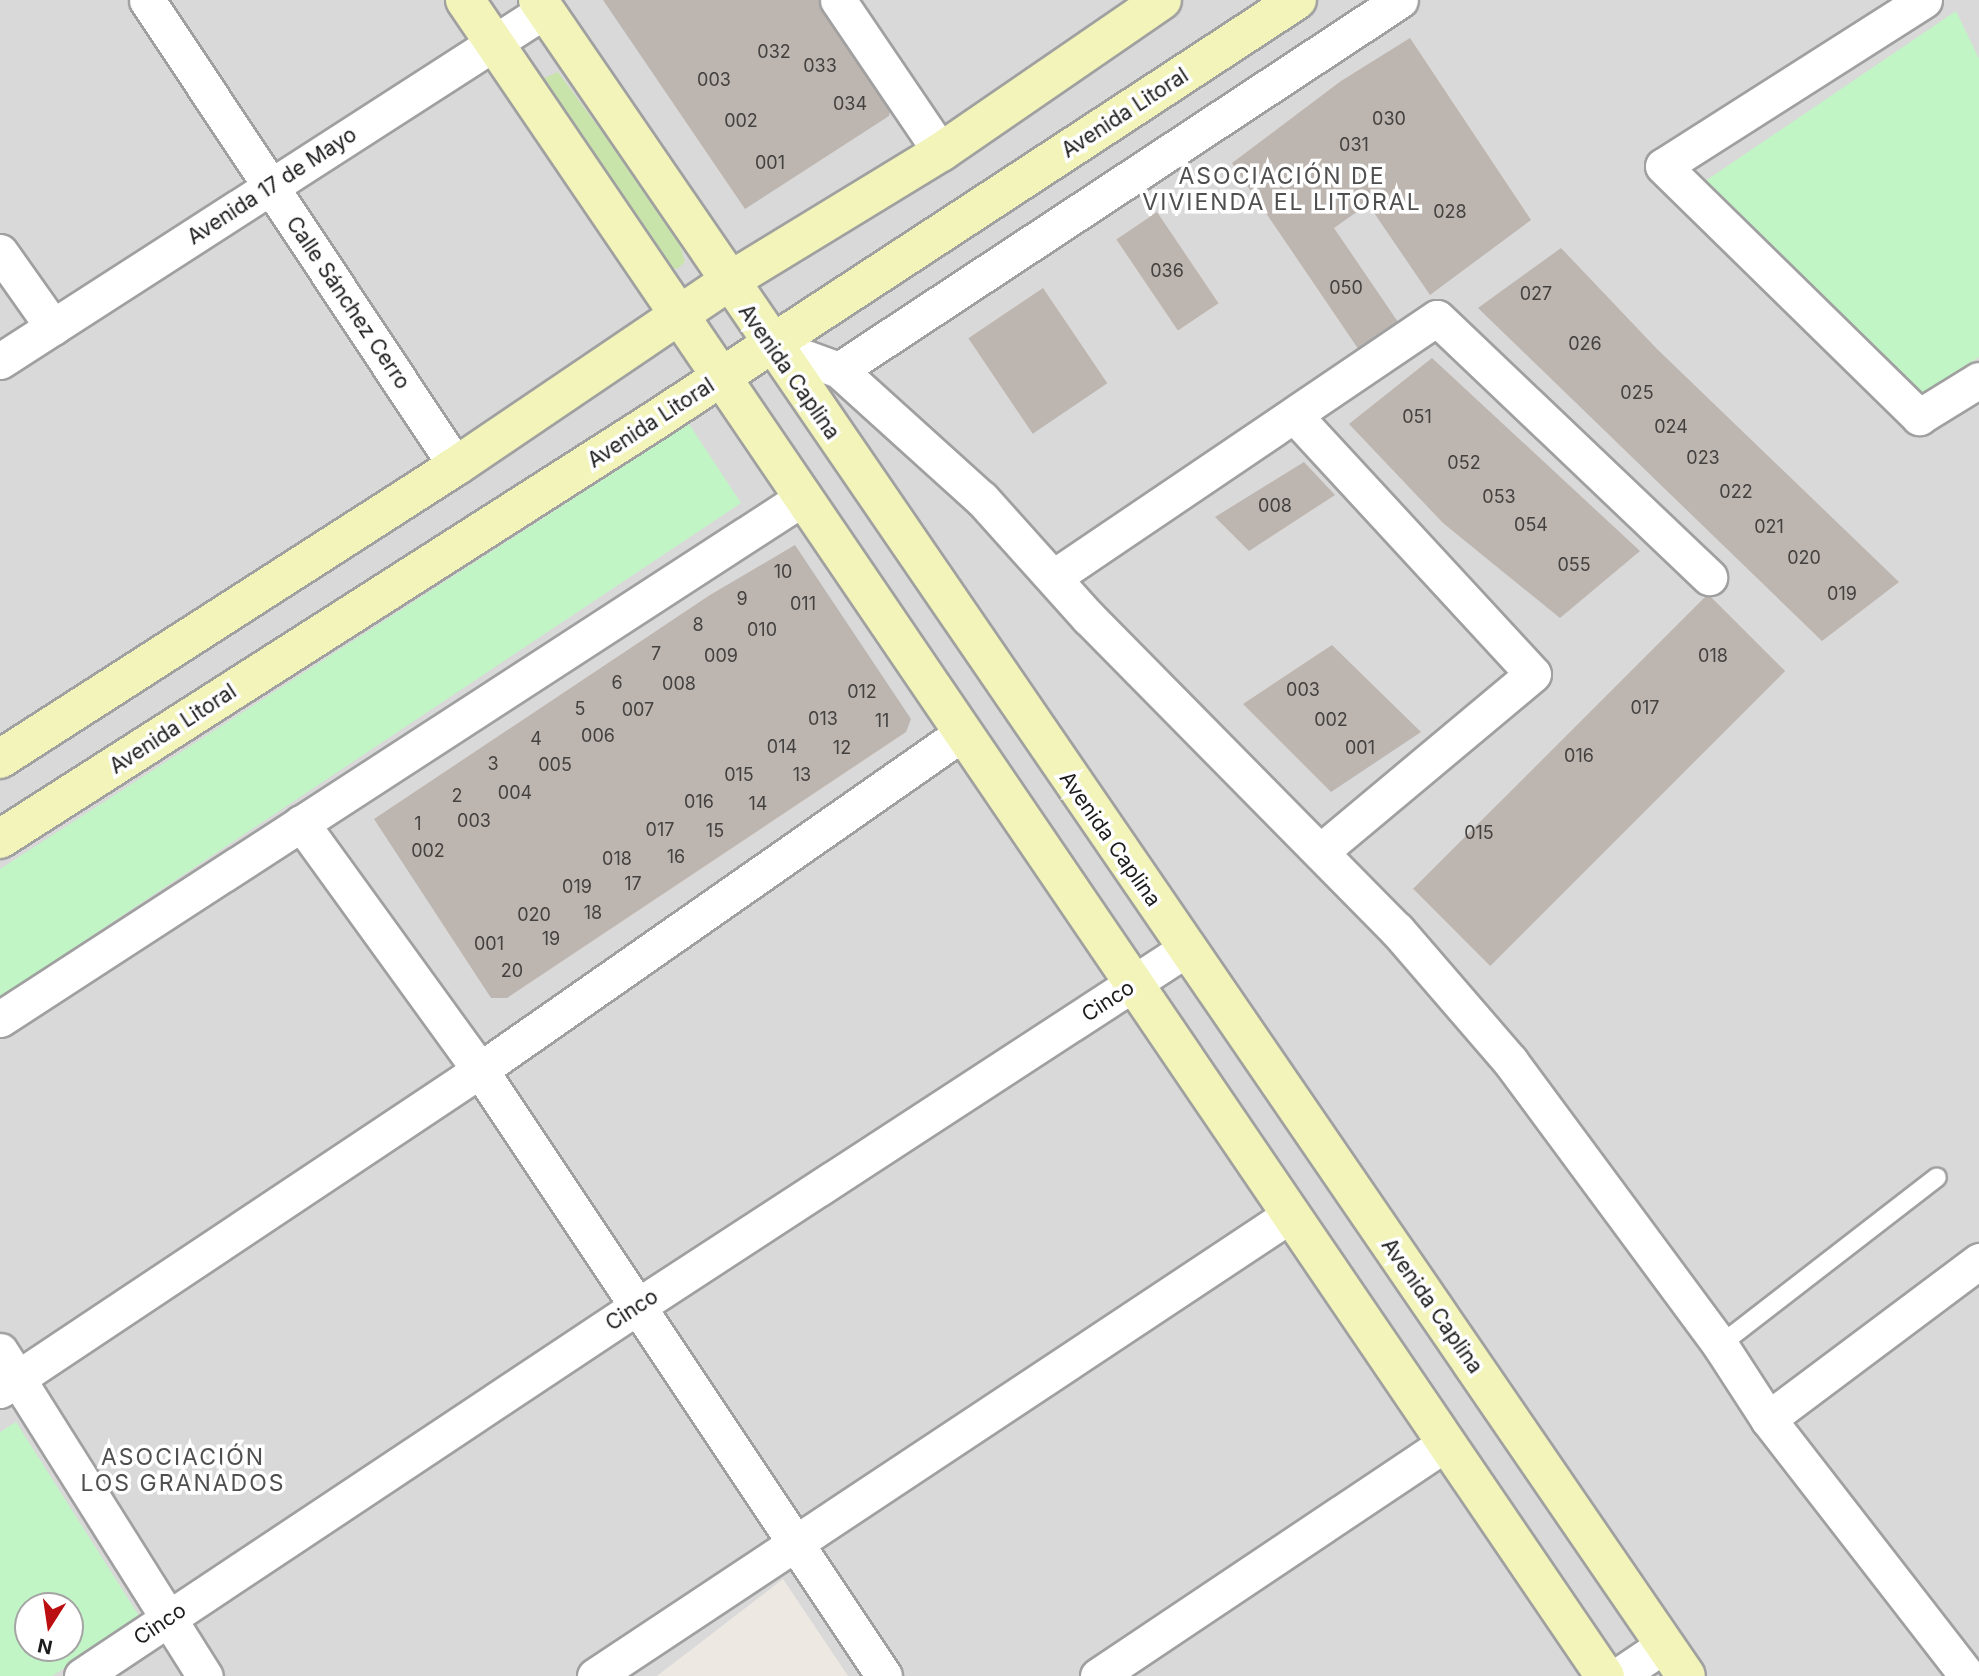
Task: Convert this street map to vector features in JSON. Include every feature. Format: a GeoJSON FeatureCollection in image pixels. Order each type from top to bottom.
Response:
{"type":"FeatureCollection","features":[{"type":"Feature","properties":{"kind":"main road"},"geometry":{"type":"LineString","coordinates":[[465,0],[677,318],[1605,1676]]}},
{"type":"Feature","properties":{"kind":"main road"},"geometry":{"type":"LineString","coordinates":[[0,759],[456,466],[728,282],[941,152],[1162,0]]}},
{"type":"Feature","properties":{"kind":"main road","name":"Avenida Litoral"},"geometry":{"type":"LineString","coordinates":[[0,839],[719,379],[1297,0]]}},
{"type":"Feature","properties":{"kind":"main road","name":"Avenida Caplina"},"geometry":{"type":"LineString","coordinates":[[541,5],[770,345],[1686,1676]]}},
{"type":"Feature","properties":{"kind":"street","name":"Calle Sánchez Cerro"},"geometry":{"type":"LineString","coordinates":[[146,0],[456,466]]}},
{"type":"Feature","properties":{"kind":"street"},"geometry":{"type":"LineString","coordinates":[[838,0],[941,152]]}},
{"type":"Feature","properties":{"kind":"street"},"geometry":{"type":"LineString","coordinates":[[839,370],[1400,0]]}},
{"type":"Feature","properties":{"kind":"street"},"geometry":{"type":"LineString","coordinates":[[1924,0],[1663,166],[1919,417],[1979,380]]}},
{"type":"Feature","properties":{"kind":"street","name":"Avenida 17 de Mayo"},"geometry":{"type":"LineString","coordinates":[[0,361],[494,43],[541,5]]}},
{"type":"Feature","properties":{"kind":"street"},"geometry":{"type":"LineString","coordinates":[[0,252],[53,327]]}},
{"type":"Feature","properties":{"kind":"street"},"geometry":{"type":"LineString","coordinates":[[1054,578],[1437,318],[1709,577]]}},
{"type":"Feature","properties":{"kind":"street"},"geometry":{"type":"LineString","coordinates":[[770,345],[839,370],[982,499],[1054,578],[1321,851],[1510,1061],[1720,1345],[1768,1419],[1967,1676]]}},
{"type":"Feature","properties":{"kind":"street"},"geometry":{"type":"LineString","coordinates":[[1294,415],[1533,674],[1321,851]]}},
{"type":"Feature","properties":{"kind":"street"},"geometry":{"type":"LineString","coordinates":[[0,1020],[801,499]]}},
{"type":"Feature","properties":{"kind":"street"},"geometry":{"type":"LineString","coordinates":[[205,1676],[6,1373],[480,1070],[961,734]]}},
{"type":"Feature","properties":{"kind":"street"},"geometry":{"type":"LineString","coordinates":[[301,823],[480,1070],[635,1308],[797,1543],[884,1676]]}},
{"type":"Feature","properties":{"kind":"street","name":"Cinco"},"geometry":{"type":"LineString","coordinates":[[82,1676],[635,1308],[1186,949]]}},
{"type":"Feature","properties":{"kind":"street"},"geometry":{"type":"LineString","coordinates":[[595,1676],[1290,1215]]}},
{"type":"Feature","properties":{"kind":"street"},"geometry":{"type":"LineString","coordinates":[[1768,1419],[1979,1261]]}},
{"type":"Feature","properties":{"kind":"street"},"geometry":{"type":"LineString","coordinates":[[1098,1676],[1446,1443]]}},
{"type":"Feature","properties":{"kind":"street"},"geometry":{"type":"LineString","coordinates":[[1618,1676],[1664,1645]]}},
{"type":"Feature","properties":{"kind":"lane"},"geometry":{"type":"LineString","coordinates":[[1720,1345],[1937,1177]]}},
{"type":"Feature","properties":{"kind":"shaded area"},"geometry":{"type":"Polygon","coordinates":[[[0,0],[1979,0],[1979,1676],[848,1676],[783,1579],[657,1676],[0,1676],[0,0]]]}},
{"type":"Feature","properties":{"kind":"green space"},"geometry":{"type":"Polygon","coordinates":[[[1956,11],[1979,59],[1979,357],[1919,396],[1695,188],[1956,11]]]}},
{"type":"Feature","properties":{"kind":"green space"},"geometry":{"type":"Polygon","coordinates":[[[558,72],[677,234],[685,262],[677,269],[666,268],[542,79],[558,72]]]}},
{"type":"Feature","properties":{"kind":"green space"},"geometry":{"type":"Polygon","coordinates":[[[689,424],[741,503],[0,997],[0,869],[689,424]]]}},
{"type":"Feature","properties":{"kind":"green space"},"geometry":{"type":"Polygon","coordinates":[[[16,1422],[141,1619],[84,1656],[84,1592],[14,1592],[14,1662],[74,1662],[52,1676],[0,1676],[0,1432],[16,1422]]]}},
{"type":"Feature","properties":{"kind":"building"},"geometry":{"type":"Polygon","coordinates":[[[603,0],[831,0],[893,94],[889,116],[745,209],[603,0]]]}},
{"type":"Feature","properties":{"kind":"building"},"geometry":{"type":"Polygon","coordinates":[[[1410,38],[1531,220],[1430,295],[1368,204],[1334,228],[1398,322],[1359,350],[1232,163],[1341,81],[1410,38]]]}},
{"type":"Feature","properties":{"kind":"building"},"geometry":{"type":"Polygon","coordinates":[[[1157,212],[1219,303],[1178,331],[1116,239],[1157,212]]]}},
{"type":"Feature","properties":{"kind":"building"},"geometry":{"type":"Polygon","coordinates":[[[1561,248],[1657,349],[1899,582],[1822,641],[1478,308],[1561,248]]]}},
{"type":"Feature","properties":{"kind":"building"},"geometry":{"type":"Polygon","coordinates":[[[1043,288],[1107,383],[1033,434],[968,338],[1043,288]]]}},
{"type":"Feature","properties":{"kind":"building"},"geometry":{"type":"Polygon","coordinates":[[[1432,358],[1640,551],[1560,618],[1443,523],[1349,424],[1432,358]]]}},
{"type":"Feature","properties":{"kind":"building"},"geometry":{"type":"Polygon","coordinates":[[[1304,462],[1335,495],[1249,551],[1215,517],[1304,462]]]}},
{"type":"Feature","properties":{"kind":"building"},"geometry":{"type":"Polygon","coordinates":[[[795,545],[911,719],[906,732],[507,998],[491,998],[374,819],[710,595],[795,545]]]}},
{"type":"Feature","properties":{"kind":"building"},"geometry":{"type":"Polygon","coordinates":[[[1708,594],[1785,671],[1490,966],[1413,889],[1708,594]]]}},
{"type":"Feature","properties":{"kind":"building"},"geometry":{"type":"Polygon","coordinates":[[[1332,645],[1421,732],[1331,792],[1243,704],[1332,645]]]}},
{"type":"Feature","properties":{"kind":"district","name":"ASOCIACIÓN DE VIVIENDA EL LITORAL"},"geometry":{"type":"Point","coordinates":[1282,189]}},
{"type":"Feature","properties":{"kind":"district","name":"ASOCIACIÓN LOS GRANADOS"},"geometry":{"type":"Point","coordinates":[183,1470]}}]}
